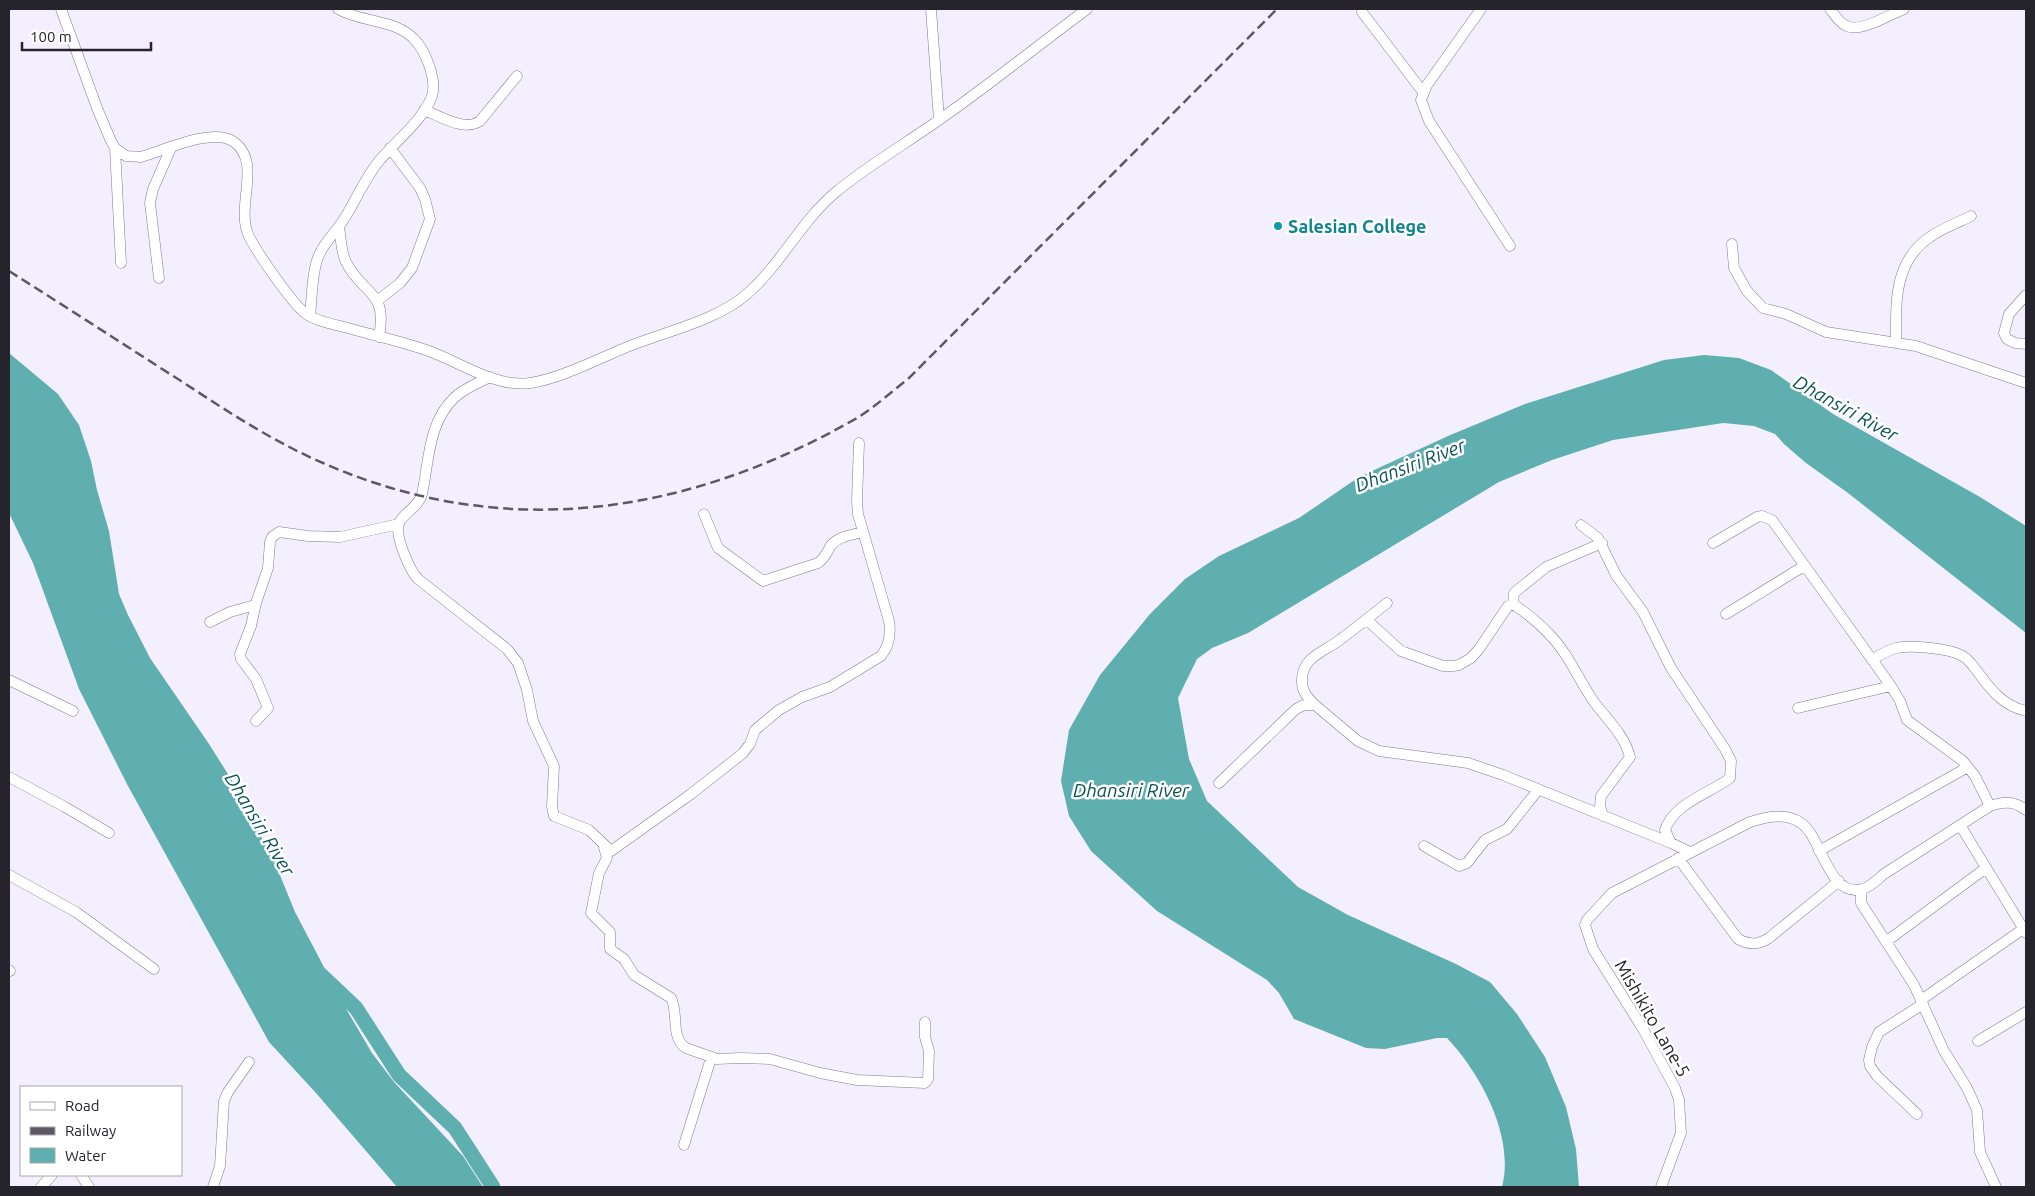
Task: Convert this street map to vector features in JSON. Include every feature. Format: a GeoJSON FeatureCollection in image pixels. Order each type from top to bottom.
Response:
{"type":"FeatureCollection","features":[{"type":"Feature","properties":{"kind":"street"},"geometry":{"type":"LineString","coordinates":[[61,9],[97,108],[116,148],[121,263]]}},
{"type":"Feature","properties":{"kind":"street"},"geometry":{"type":"LineString","coordinates":[[310,316],[316,260],[323,247],[339,227],[375,165],[424,110],[433,94],[433,84],[428,65],[416,40],[400,29],[338,9]]}},
{"type":"Feature","properties":{"kind":"street"},"geometry":{"type":"LineString","coordinates":[[931,9],[939,120]]}},
{"type":"Feature","properties":{"kind":"street"},"geometry":{"type":"LineString","coordinates":[[116,148],[126,156],[134,158],[199,139],[219,136],[233,141],[242,149],[248,161],[244,224],[249,237],[294,301],[310,316],[424,349],[490,377],[516,384],[541,380],[680,328],[730,307],[749,293],[763,278],[808,221],[835,192],[939,120],[1087,9]]}},
{"type":"Feature","properties":{"kind":"street"},"geometry":{"type":"LineString","coordinates":[[1481,9],[1423,92],[1421,100],[1429,121],[1510,246]]}},
{"type":"Feature","properties":{"kind":"street"},"geometry":{"type":"LineString","coordinates":[[1830,9],[1840,22],[1847,27],[1854,28],[1904,9]]}},
{"type":"Feature","properties":{"kind":"street"},"geometry":{"type":"LineString","coordinates":[[1362,12],[1423,92]]}},
{"type":"Feature","properties":{"kind":"street"},"geometry":{"type":"LineString","coordinates":[[424,110],[463,125],[473,126],[480,121],[517,76]]}},
{"type":"Feature","properties":{"kind":"street"},"geometry":{"type":"LineString","coordinates":[[159,278],[150,203],[153,189],[171,148]]}},
{"type":"Feature","properties":{"kind":"street"},"geometry":{"type":"LineString","coordinates":[[377,301],[400,283],[412,268],[430,218],[426,199],[420,188],[390,148]]}},
{"type":"Feature","properties":{"kind":"street"},"geometry":{"type":"LineString","coordinates":[[1896,343],[1897,296],[1904,265],[1909,257],[1930,236],[1972,216]]}},
{"type":"Feature","properties":{"kind":"street"},"geometry":{"type":"LineString","coordinates":[[339,227],[345,260],[352,272],[380,305],[382,320],[379,337]]}},
{"type":"Feature","properties":{"kind":"street"},"geometry":{"type":"LineString","coordinates":[[1732,244],[1734,268],[1747,291],[1763,308],[1786,314],[1826,332],[1896,343],[1932,351],[2026,383]]}},
{"type":"Feature","properties":{"kind":"street"},"geometry":{"type":"LineString","coordinates":[[2026,295],[2010,314],[2004,333],[2006,339],[2026,344]]}},
{"type":"Feature","properties":{"kind":"street"},"geometry":{"type":"LineString","coordinates":[[490,377],[453,399],[438,419],[433,434],[422,496],[399,524],[398,534],[413,574],[507,649],[518,663],[525,682],[533,721],[554,766],[552,807],[554,816],[583,827],[611,852],[691,794],[745,751],[755,730],[779,710],[802,696],[830,687],[881,656],[888,641],[889,621],[863,532],[857,501],[859,443]]}},
{"type":"Feature","properties":{"kind":"street"},"geometry":{"type":"LineString","coordinates":[[704,514],[718,548],[763,581],[818,563],[831,545],[838,539],[863,532]]}},
{"type":"Feature","properties":{"kind":"street"},"geometry":{"type":"LineString","coordinates":[[1713,543],[1757,517],[1767,517],[1775,524],[1891,686],[1900,701],[1907,720],[1963,760],[1980,783],[1990,806]]}},
{"type":"Feature","properties":{"kind":"street"},"geometry":{"type":"LineString","coordinates":[[256,722],[268,708],[256,679],[241,659],[240,654],[251,626],[255,605],[268,568],[270,542],[275,534],[279,532],[308,536],[340,537],[399,524]]}},
{"type":"Feature","properties":{"kind":"street"},"geometry":{"type":"LineString","coordinates":[[1581,525],[1598,538],[1602,544],[1616,575],[1643,612],[1671,668],[1731,761],[1730,778],[1684,807],[1670,819],[1665,830],[1671,843]]}},
{"type":"Feature","properties":{"kind":"street"},"geometry":{"type":"LineString","coordinates":[[1513,604],[1514,593],[1521,585],[1546,567],[1602,544]]}},
{"type":"Feature","properties":{"kind":"street"},"geometry":{"type":"LineString","coordinates":[[1726,614],[1804,566]]}},
{"type":"Feature","properties":{"kind":"street"},"geometry":{"type":"LineString","coordinates":[[1387,603],[1368,620],[1314,656],[1304,666],[1301,674],[1302,688],[1315,705],[1358,742],[1379,751],[1468,763],[1503,775],[1690,852]]}},
{"type":"Feature","properties":{"kind":"street"},"geometry":{"type":"LineString","coordinates":[[1368,620],[1401,651],[1443,666],[1453,666],[1460,665],[1471,658],[1485,641],[1502,612],[1513,604]]}},
{"type":"Feature","properties":{"kind":"street"},"geometry":{"type":"LineString","coordinates":[[1513,604],[1549,634],[1564,652],[1594,700],[1627,746],[1630,757],[1601,796],[1600,806],[1603,816]]}},
{"type":"Feature","properties":{"kind":"street"},"geometry":{"type":"LineString","coordinates":[[210,622],[230,612],[255,605]]}},
{"type":"Feature","properties":{"kind":"street"},"geometry":{"type":"LineString","coordinates":[[1872,660],[1885,651],[1898,648],[1951,651],[1964,657],[1993,692],[2009,705],[2026,711]]}},
{"type":"Feature","properties":{"kind":"street"},"geometry":{"type":"LineString","coordinates":[[9,680],[73,711]]}},
{"type":"Feature","properties":{"kind":"street"},"geometry":{"type":"LineString","coordinates":[[1798,708],[1891,686]]}},
{"type":"Feature","properties":{"kind":"street"},"geometry":{"type":"LineString","coordinates":[[1218,783],[1296,709],[1304,705],[1315,705]]}},
{"type":"Feature","properties":{"kind":"street"},"geometry":{"type":"LineString","coordinates":[[1819,851],[1968,766]]}},
{"type":"Feature","properties":{"kind":"street"},"geometry":{"type":"LineString","coordinates":[[9,777],[109,833]]}},
{"type":"Feature","properties":{"kind":"street"},"geometry":{"type":"LineString","coordinates":[[1424,846],[1459,866],[1467,863],[1485,840],[1507,829],[1538,790]]}},
{"type":"Feature","properties":{"kind":"street"},"geometry":{"type":"LineString","coordinates":[[1839,881],[1769,938],[1760,943],[1753,944],[1738,939],[1678,858],[1750,822],[1774,816],[1802,823],[1832,873],[1839,881],[1849,889],[1861,890],[1990,806],[2010,802],[2026,810]]}},
{"type":"Feature","properties":{"kind":"street"},"geometry":{"type":"LineString","coordinates":[[1917,1114],[1877,1076],[1870,1066],[1872,1047],[1879,1032],[2025,929],[1960,825]]}},
{"type":"Feature","properties":{"kind":"street"},"geometry":{"type":"LineString","coordinates":[[602,843],[607,858],[599,873],[591,913],[610,932],[610,949],[624,959],[634,975],[671,998],[676,1016],[677,1037],[682,1045],[711,1058],[770,1060],[857,1080],[925,1083],[928,1080],[929,1051],[925,1037],[925,1022]]}},
{"type":"Feature","properties":{"kind":"street","name":"Mishikito Lane-5"},"geometry":{"type":"LineString","coordinates":[[1661,1187],[1681,1133],[1679,1100],[1675,1088],[1643,1030],[1593,949],[1586,925],[1591,915],[1612,893],[1678,858]]}},
{"type":"Feature","properties":{"kind":"street"},"geometry":{"type":"LineString","coordinates":[[1888,942],[1986,868]]}},
{"type":"Feature","properties":{"kind":"street"},"geometry":{"type":"LineString","coordinates":[[9,875],[84,917],[154,968]]}},
{"type":"Feature","properties":{"kind":"street"},"geometry":{"type":"LineString","coordinates":[[1861,890],[1861,903],[1888,942],[1922,1002],[1938,1038],[1961,1076],[1977,1110],[1980,1152],[1996,1187]]}},
{"type":"Feature","properties":{"kind":"street"},"geometry":{"type":"LineString","coordinates":[[1978,1041],[2026,1012]]}},
{"type":"Feature","properties":{"kind":"street"},"geometry":{"type":"LineString","coordinates":[[684,1145],[711,1058]]}},
{"type":"Feature","properties":{"kind":"street"},"geometry":{"type":"LineString","coordinates":[[213,1187],[220,1166],[224,1102],[249,1062]]}},
{"type":"Feature","properties":{"kind":"street"},"geometry":{"type":"LineString","coordinates":[[41,1187],[51,1176]]}},
{"type":"Feature","properties":{"kind":"street"},"geometry":{"type":"LineString","coordinates":[[82,1176],[90,1187]]}},
{"type":"Feature","properties":{"kind":"water","name":"Dhansiri River"},"geometry":{"type":"Polygon","coordinates":[[[9,353],[58,394],[79,425],[91,461],[109,531],[119,594],[128,615],[150,658],[231,779],[275,863],[295,912],[345,1007],[372,1053],[394,1082],[463,1156],[483,1187],[397,1187],[269,1042],[128,786],[79,689],[33,563],[9,513],[9,353]]]}},
{"type":"Feature","properties":{"kind":"water","name":"Dhansiri River"},"geometry":{"type":"Polygon","coordinates":[[[1704,355],[1739,358],[1771,370],[1833,414],[1980,497],[2026,526],[2026,633],[1848,493],[1806,463],[1775,434],[1754,426],[1723,423],[1613,440],[1552,460],[1499,482],[1248,633],[1212,648],[1197,659],[1178,698],[1189,759],[1207,801],[1298,887],[1348,915],[1456,964],[1490,982],[1517,1014],[1545,1057],[1566,1107],[1576,1149],[1579,1187],[1502,1187],[1505,1168],[1504,1148],[1492,1107],[1472,1069],[1447,1038],[1437,1038],[1385,1049],[1366,1048],[1294,1019],[1279,993],[1267,980],[1157,911],[1091,851],[1069,816],[1061,781],[1069,730],[1100,675],[1150,614],[1185,579],[1219,556],[1299,518],[1359,477],[1448,436],[1525,404],[1664,360],[1704,355]]]}},
{"type":"Feature","properties":{"kind":"waterway","name":"Dhansiri River"},"geometry":{"type":"LineString","coordinates":[[320,974],[356,1008],[399,1075],[455,1128],[493,1187]]}},
{"type":"Feature","properties":{"kind":"railway"},"geometry":{"type":"LineString","coordinates":[[9,271],[250,425],[323,463],[391,488],[459,503],[527,509],[595,507],[662,496],[728,477],[793,451],[857,418],[877,404],[908,379],[1277,9]]}},
{"type":"Feature","properties":{"kind":"place","name":"Salesian College"},"geometry":{"type":"Point","coordinates":[1278,226]}}]}
